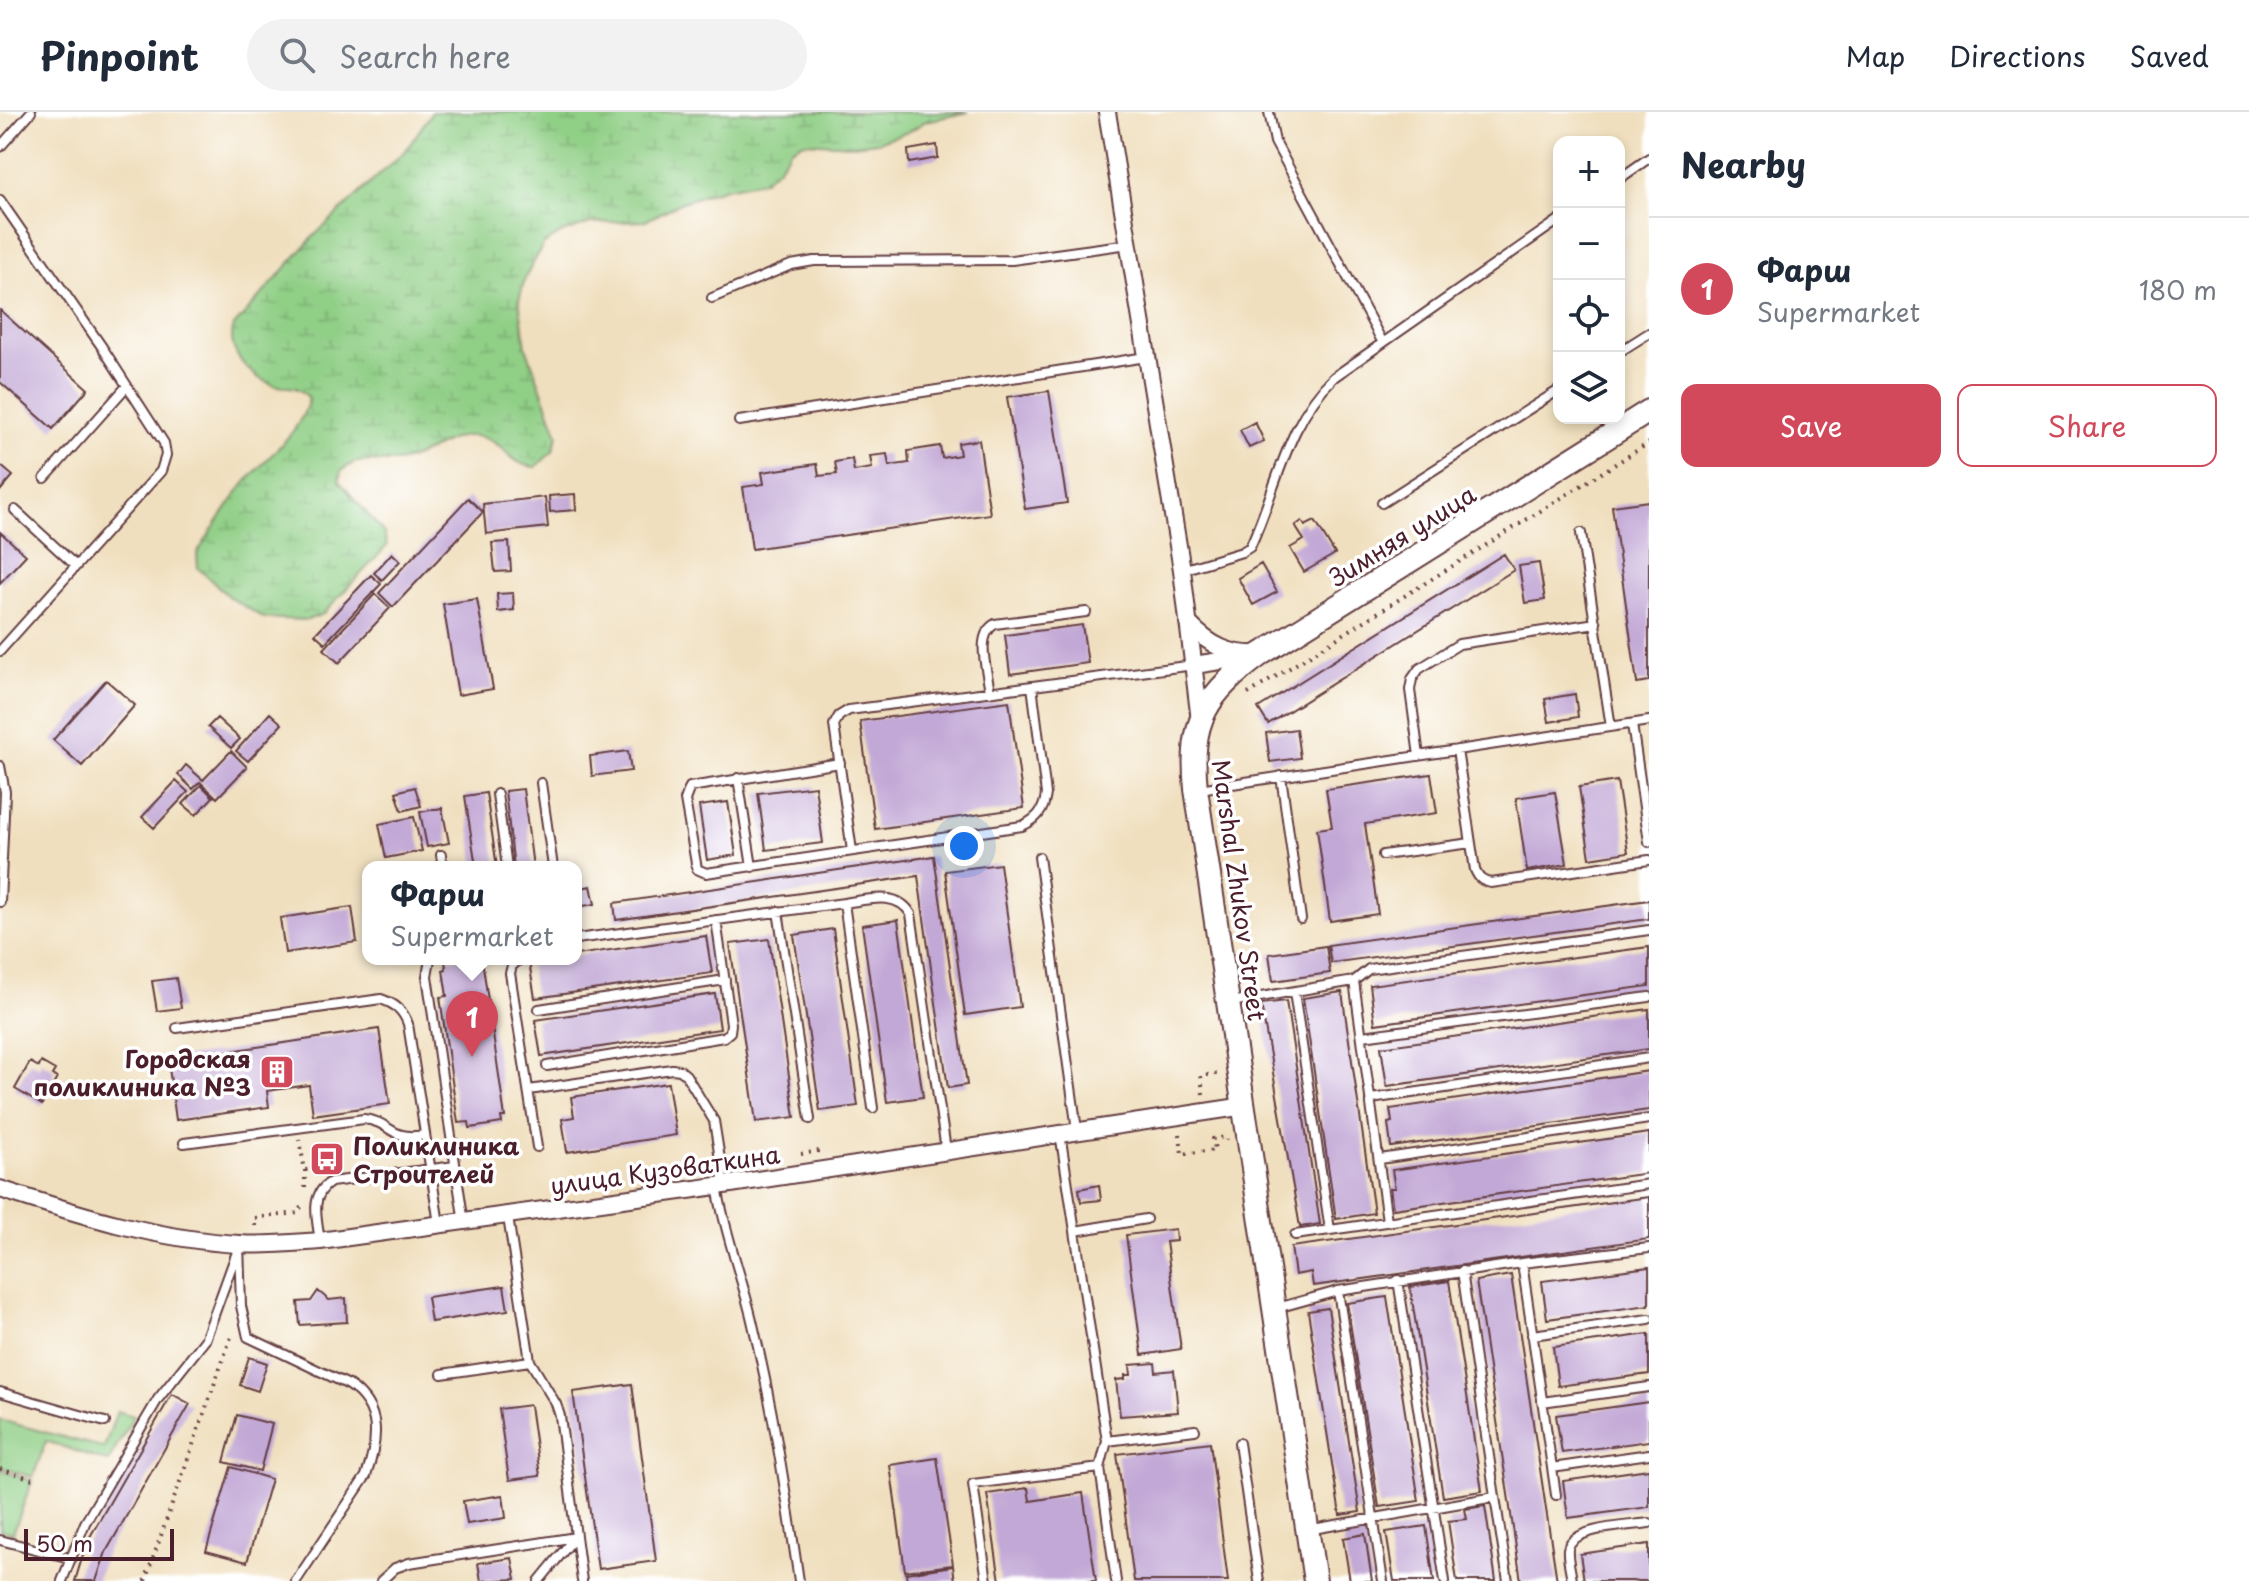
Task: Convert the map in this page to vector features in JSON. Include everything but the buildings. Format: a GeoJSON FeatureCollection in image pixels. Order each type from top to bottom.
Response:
{"type":"FeatureCollection","features":[{"type":"Feature","properties":{"kind":"main road","name":"Зимняя улица"},"geometry":{"type":"LineString","coordinates":[[1200,721],[1223,684],[1261,654],[1649,411]]}},
{"type":"Feature","properties":{"kind":"main road","name":"Marshal Zhukov Street"},"geometry":{"type":"LineString","coordinates":[[1200,721],[1194,753],[1196,789],[1315,1581]]}},
{"type":"Feature","properties":{"kind":"street","name":"Marshal Zhukov Street"},"geometry":{"type":"LineString","coordinates":[[1107,112],[1182,570],[1200,721]]}},
{"type":"Feature","properties":{"kind":"street"},"geometry":{"type":"LineString","coordinates":[[1188,623],[1217,648],[1244,655],[1261,654]]}},
{"type":"Feature","properties":{"kind":"street"},"geometry":{"type":"LineString","coordinates":[[1194,665],[1261,654]]}},
{"type":"Feature","properties":{"kind":"street","name":"улица Кузоваткина"},"geometry":{"type":"LineString","coordinates":[[0,1189],[122,1225],[191,1240],[247,1244],[320,1241],[440,1227],[1245,1106]]}},
{"type":"Feature","properties":{"kind":"lane"},"geometry":{"type":"LineString","coordinates":[[0,147],[31,112]]}},
{"type":"Feature","properties":{"kind":"lane"},"geometry":{"type":"LineString","coordinates":[[1269,112],[1275,142],[1383,343]]}},
{"type":"Feature","properties":{"kind":"lane"},"geometry":{"type":"LineString","coordinates":[[1625,175],[1649,158]]}},
{"type":"Feature","properties":{"kind":"lane"},"geometry":{"type":"LineString","coordinates":[[0,200],[127,386],[164,443],[166,455],[161,471],[0,651]]}},
{"type":"Feature","properties":{"kind":"lane"},"geometry":{"type":"LineString","coordinates":[[1182,570],[1250,547],[1289,445],[1312,402],[1334,377],[1553,224]]}},
{"type":"Feature","properties":{"kind":"lane"},"geometry":{"type":"LineString","coordinates":[[712,298],[791,265],[814,261],[1012,260],[1129,244]]}},
{"type":"Feature","properties":{"kind":"lane"},"geometry":{"type":"LineString","coordinates":[[1625,348],[1649,333]]}},
{"type":"Feature","properties":{"kind":"lane"},"geometry":{"type":"LineString","coordinates":[[739,421],[1147,357]]}},
{"type":"Feature","properties":{"kind":"lane"},"geometry":{"type":"LineString","coordinates":[[45,478],[127,386]]}},
{"type":"Feature","properties":{"kind":"lane"},"geometry":{"type":"LineString","coordinates":[[1382,503],[1553,394]]}},
{"type":"Feature","properties":{"kind":"lane"},"geometry":{"type":"LineString","coordinates":[[15,510],[76,566]]}},
{"type":"Feature","properties":{"kind":"lane"},"geometry":{"type":"LineString","coordinates":[[1581,533],[1611,727]]}},
{"type":"Feature","properties":{"kind":"lane"},"geometry":{"type":"LineString","coordinates":[[990,692],[983,641],[989,628],[995,624],[1086,612]]}},
{"type":"Feature","properties":{"kind":"lane"},"geometry":{"type":"LineString","coordinates":[[1419,756],[1410,690],[1412,679],[1419,669],[1459,644],[1596,623]]}},
{"type":"Feature","properties":{"kind":"lane"},"geometry":{"type":"LineString","coordinates":[[852,851],[834,725],[839,716],[849,710],[1194,665]]}},
{"type":"Feature","properties":{"kind":"lane"},"geometry":{"type":"LineString","coordinates":[[840,763],[696,784],[685,793],[694,866],[706,873],[1022,826],[1033,820],[1045,804],[1046,794],[1032,686]]}},
{"type":"Feature","properties":{"kind":"lane"},"geometry":{"type":"LineString","coordinates":[[1196,789],[1649,721]]}},
{"type":"Feature","properties":{"kind":"lane"},"geometry":{"type":"LineString","coordinates":[[1632,724],[1649,842]]}},
{"type":"Feature","properties":{"kind":"lane"},"geometry":{"type":"LineString","coordinates":[[1457,750],[1479,878],[1491,883],[1649,860]]}},
{"type":"Feature","properties":{"kind":"lane"},"geometry":{"type":"LineString","coordinates":[[0,766],[5,792],[0,902]]}},
{"type":"Feature","properties":{"kind":"lane"},"geometry":{"type":"LineString","coordinates":[[1281,776],[1301,919]]}},
{"type":"Feature","properties":{"kind":"lane"},"geometry":{"type":"LineString","coordinates":[[738,778],[752,867]]}},
{"type":"Feature","properties":{"kind":"lane"},"geometry":{"type":"LineString","coordinates":[[541,783],[552,861]]}},
{"type":"Feature","properties":{"kind":"lane"},"geometry":{"type":"LineString","coordinates":[[497,794],[506,861]]}},
{"type":"Feature","properties":{"kind":"lane"},"geometry":{"type":"LineString","coordinates":[[1383,855],[1471,843]]}},
{"type":"Feature","properties":{"kind":"lane"},"geometry":{"type":"LineString","coordinates":[[441,855],[442,861]]}},
{"type":"Feature","properties":{"kind":"lane"},"geometry":{"type":"LineString","coordinates":[[1039,857],[1068,1131],[1075,1231],[1107,1441],[1100,1468],[1116,1581]]}},
{"type":"Feature","properties":{"kind":"lane"},"geometry":{"type":"LineString","coordinates":[[582,938],[844,903],[886,898],[898,900],[911,914],[946,1150]]}},
{"type":"Feature","properties":{"kind":"lane"},"geometry":{"type":"LineString","coordinates":[[844,903],[873,1108]]}},
{"type":"Feature","properties":{"kind":"lane"},"geometry":{"type":"LineString","coordinates":[[778,911],[810,1119]]}},
{"type":"Feature","properties":{"kind":"lane"},"geometry":{"type":"LineString","coordinates":[[547,1066],[724,1037],[730,1032],[716,920]]}},
{"type":"Feature","properties":{"kind":"lane"},"geometry":{"type":"LineString","coordinates":[[1228,1002],[1354,981],[1369,969],[1649,930]]}},
{"type":"Feature","properties":{"kind":"lane"},"geometry":{"type":"LineString","coordinates":[[429,965],[427,976],[464,1223]]}},
{"type":"Feature","properties":{"kind":"lane"},"geometry":{"type":"LineString","coordinates":[[513,965],[510,973],[537,1147]]}},
{"type":"Feature","properties":{"kind":"lane"},"geometry":{"type":"LineString","coordinates":[[539,1009],[725,980]]}},
{"type":"Feature","properties":{"kind":"lane"},"geometry":{"type":"LineString","coordinates":[[1354,981],[1387,1221]]}},
{"type":"Feature","properties":{"kind":"lane"},"geometry":{"type":"LineString","coordinates":[[1294,992],[1330,1230]]}},
{"type":"Feature","properties":{"kind":"lane"},"geometry":{"type":"LineString","coordinates":[[1363,1036],[1649,997]]}},
{"type":"Feature","properties":{"kind":"lane"},"geometry":{"type":"LineString","coordinates":[[177,1028],[381,999],[393,1003],[404,1013],[408,1024],[440,1227]]}},
{"type":"Feature","properties":{"kind":"lane"},"geometry":{"type":"LineString","coordinates":[[1371,1099],[1649,1058]]}},
{"type":"Feature","properties":{"kind":"lane"},"geometry":{"type":"LineString","coordinates":[[529,1090],[680,1070],[714,1121],[723,1223],[739,1267],[767,1391],[799,1581]]}},
{"type":"Feature","properties":{"kind":"lane"},"geometry":{"type":"LineString","coordinates":[[184,1143],[364,1119],[374,1120],[401,1136],[425,1135]]}},
{"type":"Feature","properties":{"kind":"lane"},"geometry":{"type":"LineString","coordinates":[[1380,1159],[1649,1119]]}},
{"type":"Feature","properties":{"kind":"lane"},"geometry":{"type":"LineString","coordinates":[[320,1241],[315,1203],[322,1187],[331,1182],[455,1166]]}},
{"type":"Feature","properties":{"kind":"lane"},"geometry":{"type":"LineString","coordinates":[[1295,1235],[1649,1184]]}},
{"type":"Feature","properties":{"kind":"lane"},"geometry":{"type":"LineString","coordinates":[[508,1217],[530,1361],[560,1416],[582,1581]]}},
{"type":"Feature","properties":{"kind":"lane"},"geometry":{"type":"LineString","coordinates":[[1075,1231],[1146,1219]]}},
{"type":"Feature","properties":{"kind":"lane"},"geometry":{"type":"LineString","coordinates":[[247,1244],[241,1306],[245,1331],[251,1339],[349,1385],[369,1403],[374,1418],[374,1446],[366,1476],[296,1581]]}},
{"type":"Feature","properties":{"kind":"lane"},"geometry":{"type":"LineString","coordinates":[[62,1581],[85,1523],[158,1399],[205,1340],[247,1244]]}},
{"type":"Feature","properties":{"kind":"lane"},"geometry":{"type":"LineString","coordinates":[[1273,1309],[1338,1291],[1398,1280],[1649,1248]]}},
{"type":"Feature","properties":{"kind":"lane"},"geometry":{"type":"LineString","coordinates":[[1522,1263],[1556,1495]]}},
{"type":"Feature","properties":{"kind":"lane"},"geometry":{"type":"LineString","coordinates":[[1462,1271],[1508,1581]]}},
{"type":"Feature","properties":{"kind":"lane"},"geometry":{"type":"LineString","coordinates":[[1398,1280],[1445,1581]]}},
{"type":"Feature","properties":{"kind":"lane"},"geometry":{"type":"LineString","coordinates":[[1338,1291],[1383,1581]]}},
{"type":"Feature","properties":{"kind":"lane"},"geometry":{"type":"LineString","coordinates":[[1532,1335],[1649,1319]]}},
{"type":"Feature","properties":{"kind":"lane"},"geometry":{"type":"LineString","coordinates":[[442,1374],[530,1361]]}},
{"type":"Feature","properties":{"kind":"lane"},"geometry":{"type":"LineString","coordinates":[[1542,1402],[1649,1387]]}},
{"type":"Feature","properties":{"kind":"lane"},"geometry":{"type":"LineString","coordinates":[[0,1392],[105,1422]]}},
{"type":"Feature","properties":{"kind":"lane"},"geometry":{"type":"LineString","coordinates":[[1107,1441],[1195,1430]]}},
{"type":"Feature","properties":{"kind":"lane"},"geometry":{"type":"LineString","coordinates":[[1239,1443],[1259,1581]]}},
{"type":"Feature","properties":{"kind":"lane"},"geometry":{"type":"LineString","coordinates":[[1552,1468],[1649,1454]]}},
{"type":"Feature","properties":{"kind":"lane"},"geometry":{"type":"LineString","coordinates":[[987,1581],[973,1484],[1100,1468]]}},
{"type":"Feature","properties":{"kind":"lane"},"geometry":{"type":"LineString","coordinates":[[1307,1530],[1435,1510],[1495,1497]]}},
{"type":"Feature","properties":{"kind":"lane"},"geometry":{"type":"LineString","coordinates":[[1572,1581],[1568,1549],[1572,1540],[1581,1533],[1649,1523]]}},
{"type":"Feature","properties":{"kind":"lane"},"geometry":{"type":"LineString","coordinates":[[381,1581],[395,1568],[409,1563],[576,1537]]}},
{"type":"Feature","properties":{"kind":"lane"},"geometry":{"type":"LineString","coordinates":[[539,1581],[576,1537]]}},
{"type":"Feature","properties":{"kind":"lane"},"geometry":{"type":"LineString","coordinates":[[0,1540],[70,1558]]}},
{"type":"Feature","properties":{"kind":"path"},"geometry":{"type":"LineString","coordinates":[[1239,701],[1649,443]]}},
{"type":"Feature","properties":{"kind":"path"},"geometry":{"type":"LineString","coordinates":[[1178,1115],[1182,1154],[1215,1150],[1213,1139],[1226,1137]]}},
{"type":"Feature","properties":{"kind":"path"},"geometry":{"type":"LineString","coordinates":[[247,1244],[255,1218],[298,1213],[305,1199],[305,1170],[297,1128]]}},
{"type":"Feature","properties":{"kind":"path"},"geometry":{"type":"LineString","coordinates":[[795,1157],[805,1152],[830,1153]]}},
{"type":"Feature","properties":{"kind":"path"},"geometry":{"type":"LineString","coordinates":[[305,1170],[336,1166]]}},
{"type":"Feature","properties":{"kind":"path"},"geometry":{"type":"LineString","coordinates":[[145,1581],[241,1306]]}},
{"type":"Feature","properties":{"kind":"path"},"geometry":{"type":"LineString","coordinates":[[0,1469],[33,1479]]}},
{"type":"Feature","properties":{"kind":"green space"},"geometry":{"type":"Polygon","coordinates":[[[432,112],[969,112],[926,121],[908,132],[877,142],[852,145],[804,142],[791,149],[778,168],[762,181],[725,188],[682,202],[645,221],[591,223],[562,233],[543,245],[525,278],[519,300],[526,347],[558,435],[553,451],[536,467],[527,466],[489,440],[467,436],[407,460],[351,464],[341,471],[339,481],[384,533],[387,546],[323,614],[307,620],[264,618],[229,597],[198,568],[197,554],[242,487],[290,435],[309,398],[296,388],[265,381],[248,369],[233,345],[234,326],[315,235],[406,150],[432,112]]]}},
{"type":"Feature","properties":{"kind":"green space"},"geometry":{"type":"Polygon","coordinates":[[[117,1411],[134,1416],[108,1462],[46,1441],[33,1477],[0,1467],[0,1420],[104,1448],[117,1411]]]}},
{"type":"Feature","properties":{"kind":"green space"},"geometry":{"type":"Polygon","coordinates":[[[0,1470],[32,1481],[13,1533],[0,1530],[0,1470]]]}},
{"type":"Feature","properties":{"kind":"place","name":"Фарш"},"geometry":{"type":"Point","coordinates":[472,1057]}},
{"type":"Feature","properties":{"kind":"place","name":"Городская поликлиника №3"},"geometry":{"type":"Point","coordinates":[277,1072]}},
{"type":"Feature","properties":{"kind":"place","name":"Поликлиника Строителей"},"geometry":{"type":"Point","coordinates":[327,1159]}}]}
